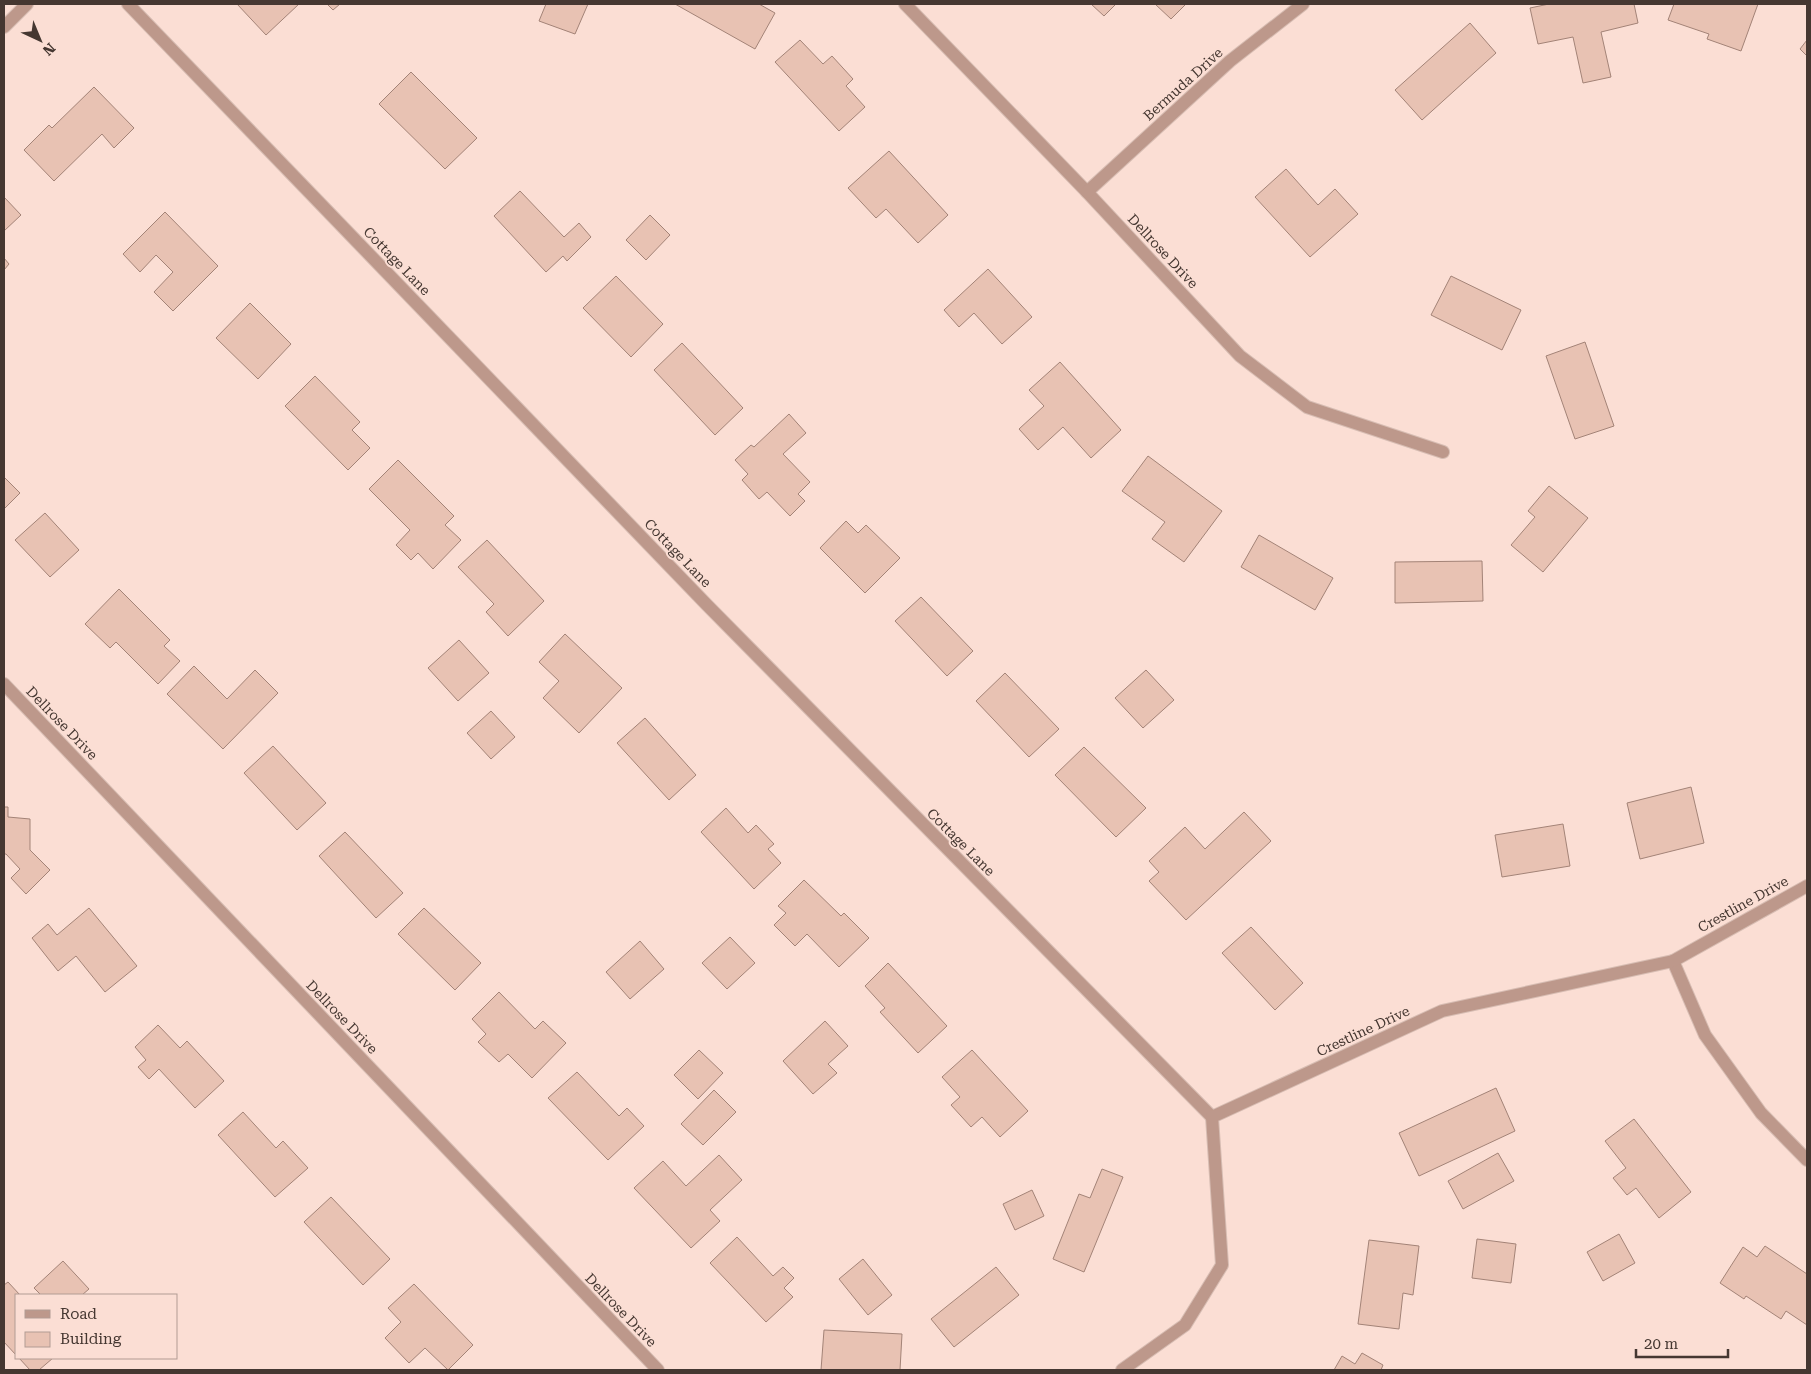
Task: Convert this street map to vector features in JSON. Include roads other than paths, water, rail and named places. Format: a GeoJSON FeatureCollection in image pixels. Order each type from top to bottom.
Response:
{"type":"FeatureCollection","features":[{"type":"Feature","properties":{"kind":"street"},"geometry":{"type":"LineString","coordinates":[[4,27],[27,4]]}},
{"type":"Feature","properties":{"kind":"street","name":"Cottage Lane"},"geometry":{"type":"LineString","coordinates":[[128,4],[707,605],[1212,1118]]}},
{"type":"Feature","properties":{"kind":"street","name":"Dellrose Drive"},"geometry":{"type":"LineString","coordinates":[[905,4],[1087,192],[1240,356],[1306,407],[1442,452]]}},
{"type":"Feature","properties":{"kind":"street","name":"Bermuda Drive"},"geometry":{"type":"LineString","coordinates":[[1087,192],[1230,61],[1303,4]]}},
{"type":"Feature","properties":{"kind":"street","name":"Dellrose Drive"},"geometry":{"type":"LineString","coordinates":[[4,684],[658,1370]]}},
{"type":"Feature","properties":{"kind":"street","name":"Crestline Drive"},"geometry":{"type":"LineString","coordinates":[[1212,1118],[1442,1011],[1673,960],[1807,886]]}},
{"type":"Feature","properties":{"kind":"street"},"geometry":{"type":"LineString","coordinates":[[1673,960],[1705,1035],[1761,1113],[1807,1160]]}},
{"type":"Feature","properties":{"kind":"street"},"geometry":{"type":"LineString","coordinates":[[1122,1370],[1186,1325],[1222,1265],[1212,1118]]}}]}
